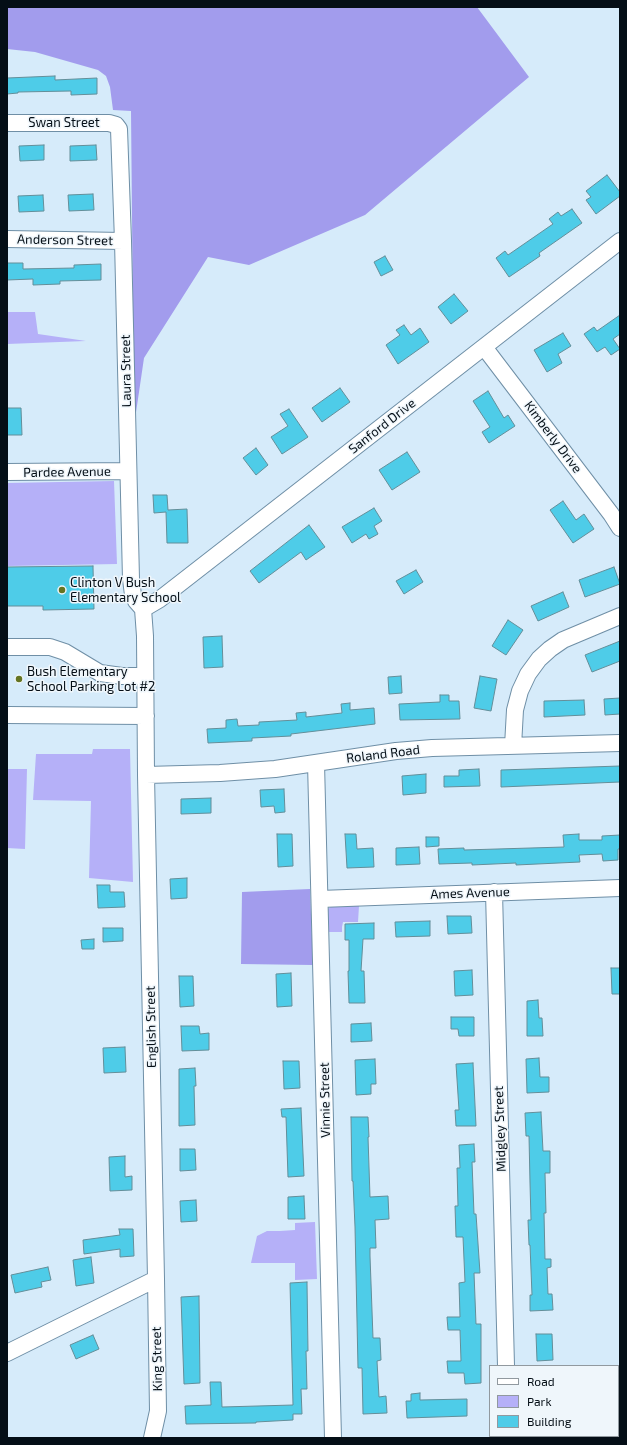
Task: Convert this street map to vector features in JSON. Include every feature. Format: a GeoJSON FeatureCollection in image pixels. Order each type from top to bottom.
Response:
{"type":"FeatureCollection","features":[{"type":"Feature","properties":{"kind":"street","name":"Swan Street"},"geometry":{"type":"LineString","coordinates":[[7,123],[109,123],[119,129]]}},
{"type":"Feature","properties":{"kind":"street","name":"Laura Street"},"geometry":{"type":"LineString","coordinates":[[119,129],[131,586],[136,601],[143,609]]}},
{"type":"Feature","properties":{"kind":"street","name":"Anderson Street"},"geometry":{"type":"LineString","coordinates":[[7,239],[123,241]]}},
{"type":"Feature","properties":{"kind":"street","name":"Sanford Drive"},"geometry":{"type":"LineString","coordinates":[[143,609],[160,599],[620,242]]}},
{"type":"Feature","properties":{"kind":"street","name":"Kimberly Drive"},"geometry":{"type":"LineString","coordinates":[[484,347],[611,514],[620,528]]}},
{"type":"Feature","properties":{"kind":"street","name":"Pardee Avenue"},"geometry":{"type":"LineString","coordinates":[[7,472],[128,471]]}},
{"type":"Feature","properties":{"kind":"street","name":"English Street"},"geometry":{"type":"LineString","coordinates":[[143,609],[146,676],[146,775],[156,1278]]}},
{"type":"Feature","properties":{"kind":"street"},"geometry":{"type":"LineString","coordinates":[[513,746],[516,710],[520,691],[528,674],[539,659],[563,640],[620,616]]}},
{"type":"Feature","properties":{"kind":"street"},"geometry":{"type":"LineString","coordinates":[[7,647],[50,647],[65,652],[100,673],[122,676],[146,676]]}},
{"type":"Feature","properties":{"kind":"street"},"geometry":{"type":"LineString","coordinates":[[7,715],[146,716]]}},
{"type":"Feature","properties":{"kind":"street","name":"Roland Road"},"geometry":{"type":"LineString","coordinates":[[146,775],[249,771],[388,752],[432,748],[620,743]]}},
{"type":"Feature","properties":{"kind":"street","name":"Vinnie Street"},"geometry":{"type":"LineString","coordinates":[[316,763],[333,1438]]}},
{"type":"Feature","properties":{"kind":"street","name":"Ames Avenue"},"geometry":{"type":"LineString","coordinates":[[320,899],[620,888]]}},
{"type":"Feature","properties":{"kind":"street","name":"Midgley Street"},"geometry":{"type":"LineString","coordinates":[[494,892],[506,1365]]}},
{"type":"Feature","properties":{"kind":"street"},"geometry":{"type":"LineString","coordinates":[[7,1352],[156,1278]]}},
{"type":"Feature","properties":{"kind":"street","name":"King Street"},"geometry":{"type":"LineString","coordinates":[[152,1438],[158,1411],[156,1278]]}},
{"type":"Feature","properties":{"kind":"street"},"geometry":{"type":"LineString","coordinates":[[596,1438],[620,1437]]}},
{"type":"Feature","properties":{"kind":"green space"},"geometry":{"type":"Polygon","coordinates":[[[7,312],[35,312],[38,334],[86,341],[7,344],[7,312]]]}},
{"type":"Feature","properties":{"kind":"green space"},"geometry":{"type":"Polygon","coordinates":[[[114,481],[117,564],[7,566],[7,483],[114,481]]]}},
{"type":"Feature","properties":{"kind":"green space"},"geometry":{"type":"Polygon","coordinates":[[[93,749],[130,749],[133,882],[89,878],[91,801],[33,800],[36,754],[92,754],[93,749]]]}},
{"type":"Feature","properties":{"kind":"green space"},"geometry":{"type":"Polygon","coordinates":[[[7,769],[27,769],[25,849],[7,848],[7,769]]]}},
{"type":"Feature","properties":{"kind":"green space"},"geometry":{"type":"Polygon","coordinates":[[[332,906],[359,906],[358,922],[343,922],[342,932],[327,932],[327,910],[332,906]]]}},
{"type":"Feature","properties":{"kind":"green space"},"geometry":{"type":"Polygon","coordinates":[[[315,1222],[317,1279],[295,1280],[295,1263],[251,1263],[257,1236],[267,1231],[295,1230],[295,1223],[315,1222]]]}},
{"type":"Feature","properties":{"kind":"shaded area"},"geometry":{"type":"Polygon","coordinates":[[[7,7],[477,7],[529,77],[365,215],[249,265],[208,257],[144,358],[134,426],[131,111],[113,110],[110,87],[106,76],[98,70],[35,52],[7,49],[7,7]]]}},
{"type":"Feature","properties":{"kind":"shaded area"},"geometry":{"type":"Polygon","coordinates":[[[310,889],[313,965],[241,964],[242,892],[310,889]]]}},
{"type":"Feature","properties":{"kind":"building"},"geometry":{"type":"Polygon","coordinates":[[[55,76],[55,80],[97,78],[97,94],[71,95],[71,91],[18,92],[7,94],[7,78],[55,76]]]}},
{"type":"Feature","properties":{"kind":"building"},"geometry":{"type":"Polygon","coordinates":[[[44,145],[44,160],[20,161],[19,146],[44,145]]]}},
{"type":"Feature","properties":{"kind":"building"},"geometry":{"type":"Polygon","coordinates":[[[96,145],[97,160],[70,161],[70,146],[96,145]]]}},
{"type":"Feature","properties":{"kind":"building"},"geometry":{"type":"Polygon","coordinates":[[[607,175],[620,192],[620,196],[596,214],[586,200],[591,197],[586,191],[607,175]]]}},
{"type":"Feature","properties":{"kind":"building"},"geometry":{"type":"Polygon","coordinates":[[[93,194],[94,210],[69,211],[68,195],[93,194]]]}},
{"type":"Feature","properties":{"kind":"building"},"geometry":{"type":"Polygon","coordinates":[[[43,195],[44,211],[19,212],[18,196],[43,195]]]}},
{"type":"Feature","properties":{"kind":"building"},"geometry":{"type":"Polygon","coordinates":[[[572,209],[582,223],[539,253],[540,256],[509,277],[496,258],[505,251],[508,255],[553,224],[549,219],[558,212],[561,216],[572,209]]]}},
{"type":"Feature","properties":{"kind":"building"},"geometry":{"type":"Polygon","coordinates":[[[385,256],[393,270],[381,276],[374,262],[385,256]]]}},
{"type":"Feature","properties":{"kind":"building"},"geometry":{"type":"Polygon","coordinates":[[[7,263],[23,263],[23,269],[74,268],[74,265],[101,264],[101,280],[60,281],[60,284],[33,285],[33,279],[7,280],[7,263]]]}},
{"type":"Feature","properties":{"kind":"building"},"geometry":{"type":"Polygon","coordinates":[[[454,294],[468,311],[451,324],[438,307],[454,294]]]}},
{"type":"Feature","properties":{"kind":"building"},"geometry":{"type":"Polygon","coordinates":[[[620,315],[620,334],[613,339],[620,349],[611,355],[605,347],[597,352],[584,334],[594,327],[597,331],[620,315]]]}},
{"type":"Feature","properties":{"kind":"building"},"geometry":{"type":"Polygon","coordinates":[[[404,325],[411,335],[420,328],[429,342],[398,364],[386,345],[400,335],[396,330],[404,325]]]}},
{"type":"Feature","properties":{"kind":"building"},"geometry":{"type":"Polygon","coordinates":[[[563,333],[571,346],[558,354],[562,363],[547,372],[534,350],[563,333]]]}},
{"type":"Feature","properties":{"kind":"building"},"geometry":{"type":"Polygon","coordinates":[[[340,388],[350,402],[322,422],[312,408],[340,388]]]}},
{"type":"Feature","properties":{"kind":"building"},"geometry":{"type":"Polygon","coordinates":[[[488,391],[504,418],[508,415],[515,426],[489,443],[482,432],[490,427],[473,401],[488,391]]]}},
{"type":"Feature","properties":{"kind":"building"},"geometry":{"type":"Polygon","coordinates":[[[7,408],[21,408],[22,435],[7,435],[7,408]]]}},
{"type":"Feature","properties":{"kind":"building"},"geometry":{"type":"Polygon","coordinates":[[[289,409],[308,437],[282,454],[271,437],[288,426],[280,414],[289,409]]]}},
{"type":"Feature","properties":{"kind":"building"},"geometry":{"type":"Polygon","coordinates":[[[256,448],[268,465],[256,475],[243,458],[256,448]]]}},
{"type":"Feature","properties":{"kind":"building"},"geometry":{"type":"Polygon","coordinates":[[[407,452],[420,472],[392,490],[379,470],[407,452]]]}},
{"type":"Feature","properties":{"kind":"building"},"geometry":{"type":"Polygon","coordinates":[[[153,495],[167,495],[168,510],[187,509],[188,543],[167,543],[166,512],[154,513],[153,495]]]}},
{"type":"Feature","properties":{"kind":"building"},"geometry":{"type":"Polygon","coordinates":[[[563,501],[576,520],[584,514],[594,529],[573,543],[550,510],[563,501]]]}},
{"type":"Feature","properties":{"kind":"building"},"geometry":{"type":"Polygon","coordinates":[[[374,508],[382,521],[374,526],[378,534],[369,539],[366,534],[352,543],[342,527],[374,508]]]}},
{"type":"Feature","properties":{"kind":"building"},"geometry":{"type":"Polygon","coordinates":[[[309,525],[325,547],[306,560],[301,552],[259,583],[250,571],[309,525]]]}},
{"type":"Feature","properties":{"kind":"building"},"geometry":{"type":"Polygon","coordinates":[[[93,566],[94,609],[43,610],[43,606],[7,606],[7,567],[93,566]]]}},
{"type":"Feature","properties":{"kind":"building"},"geometry":{"type":"Polygon","coordinates":[[[614,567],[620,584],[585,597],[579,580],[614,567]]]}},
{"type":"Feature","properties":{"kind":"building"},"geometry":{"type":"Polygon","coordinates":[[[416,570],[423,582],[404,594],[396,581],[416,570]]]}},
{"type":"Feature","properties":{"kind":"building"},"geometry":{"type":"Polygon","coordinates":[[[563,592],[569,607],[538,621],[531,606],[563,592]]]}},
{"type":"Feature","properties":{"kind":"building"},"geometry":{"type":"Polygon","coordinates":[[[508,620],[523,630],[506,655],[492,646],[508,620]]]}},
{"type":"Feature","properties":{"kind":"building"},"geometry":{"type":"Polygon","coordinates":[[[222,636],[223,667],[204,668],[203,637],[222,636]]]}},
{"type":"Feature","properties":{"kind":"building"},"geometry":{"type":"Polygon","coordinates":[[[620,641],[620,661],[592,672],[585,655],[620,641]]]}},
{"type":"Feature","properties":{"kind":"building"},"geometry":{"type":"Polygon","coordinates":[[[401,676],[402,693],[389,694],[388,677],[401,676]]]}},
{"type":"Feature","properties":{"kind":"building"},"geometry":{"type":"Polygon","coordinates":[[[480,676],[497,679],[491,711],[474,708],[480,676]]]}},
{"type":"Feature","properties":{"kind":"building"},"geometry":{"type":"Polygon","coordinates":[[[440,695],[449,695],[449,701],[459,701],[460,719],[400,720],[399,704],[440,702],[440,695]]]}},
{"type":"Feature","properties":{"kind":"building"},"geometry":{"type":"Polygon","coordinates":[[[620,698],[620,714],[605,715],[604,699],[620,698]]]}},
{"type":"Feature","properties":{"kind":"building"},"geometry":{"type":"Polygon","coordinates":[[[584,700],[585,715],[544,717],[544,701],[584,700]]]}},
{"type":"Feature","properties":{"kind":"building"},"geometry":{"type":"Polygon","coordinates":[[[350,703],[350,710],[374,708],[375,724],[291,734],[291,736],[252,738],[252,741],[208,743],[207,729],[226,728],[226,720],[237,719],[238,726],[259,725],[259,722],[297,720],[296,713],[306,712],[306,717],[342,713],[341,704],[350,703]]]}},
{"type":"Feature","properties":{"kind":"building"},"geometry":{"type":"Polygon","coordinates":[[[620,766],[620,782],[501,787],[501,770],[620,766]]]}},
{"type":"Feature","properties":{"kind":"building"},"geometry":{"type":"Polygon","coordinates":[[[479,769],[480,786],[444,787],[444,776],[459,776],[459,770],[479,769]]]}},
{"type":"Feature","properties":{"kind":"building"},"geometry":{"type":"Polygon","coordinates":[[[426,774],[426,793],[403,795],[402,776],[426,774]]]}},
{"type":"Feature","properties":{"kind":"building"},"geometry":{"type":"Polygon","coordinates":[[[284,789],[285,812],[275,813],[274,806],[261,807],[260,790],[284,789]]]}},
{"type":"Feature","properties":{"kind":"building"},"geometry":{"type":"Polygon","coordinates":[[[211,798],[211,813],[181,814],[181,799],[211,798]]]}},
{"type":"Feature","properties":{"kind":"building"},"geometry":{"type":"Polygon","coordinates":[[[277,834],[292,834],[293,866],[278,867],[277,834]]]}},
{"type":"Feature","properties":{"kind":"building"},"geometry":{"type":"Polygon","coordinates":[[[345,834],[356,834],[357,849],[373,848],[374,867],[347,868],[345,834]]]}},
{"type":"Feature","properties":{"kind":"building"},"geometry":{"type":"Polygon","coordinates":[[[579,834],[579,840],[602,840],[602,836],[620,835],[618,860],[603,861],[602,854],[579,855],[580,862],[516,865],[516,863],[472,865],[472,863],[439,864],[438,849],[464,848],[464,850],[564,847],[563,835],[579,834]]]}},
{"type":"Feature","properties":{"kind":"building"},"geometry":{"type":"Polygon","coordinates":[[[426,837],[439,837],[439,846],[426,847],[426,837]]]}},
{"type":"Feature","properties":{"kind":"building"},"geometry":{"type":"Polygon","coordinates":[[[419,847],[420,864],[396,865],[396,848],[419,847]]]}},
{"type":"Feature","properties":{"kind":"building"},"geometry":{"type":"Polygon","coordinates":[[[187,878],[187,898],[171,899],[170,879],[187,878]]]}},
{"type":"Feature","properties":{"kind":"building"},"geometry":{"type":"Polygon","coordinates":[[[97,885],[110,885],[110,892],[124,892],[125,907],[98,908],[97,885]]]}},
{"type":"Feature","properties":{"kind":"building"},"geometry":{"type":"Polygon","coordinates":[[[447,916],[471,916],[472,933],[448,934],[447,916]]]}},
{"type":"Feature","properties":{"kind":"building"},"geometry":{"type":"Polygon","coordinates":[[[430,921],[430,936],[396,937],[395,922],[430,921]]]}},
{"type":"Feature","properties":{"kind":"building"},"geometry":{"type":"Polygon","coordinates":[[[374,923],[374,939],[363,939],[361,971],[364,971],[365,1003],[349,1003],[349,940],[345,940],[345,924],[374,923]]]}},
{"type":"Feature","properties":{"kind":"building"},"geometry":{"type":"Polygon","coordinates":[[[103,928],[123,928],[123,941],[103,942],[103,928]]]}},
{"type":"Feature","properties":{"kind":"building"},"geometry":{"type":"Polygon","coordinates":[[[94,939],[94,949],[82,949],[81,940],[94,939]]]}},
{"type":"Feature","properties":{"kind":"building"},"geometry":{"type":"Polygon","coordinates":[[[611,968],[620,968],[620,994],[612,994],[611,968]]]}},
{"type":"Feature","properties":{"kind":"building"},"geometry":{"type":"Polygon","coordinates":[[[472,970],[473,995],[455,996],[454,971],[472,970]]]}},
{"type":"Feature","properties":{"kind":"building"},"geometry":{"type":"Polygon","coordinates":[[[291,973],[292,1006],[277,1007],[276,974],[291,973]]]}},
{"type":"Feature","properties":{"kind":"building"},"geometry":{"type":"Polygon","coordinates":[[[179,976],[193,976],[194,1006],[180,1007],[179,976]]]}},
{"type":"Feature","properties":{"kind":"building"},"geometry":{"type":"Polygon","coordinates":[[[538,1000],[539,1018],[542,1018],[543,1036],[527,1036],[527,1001],[538,1000]]]}},
{"type":"Feature","properties":{"kind":"building"},"geometry":{"type":"Polygon","coordinates":[[[451,1017],[474,1017],[474,1036],[459,1036],[458,1029],[451,1029],[451,1017]]]}},
{"type":"Feature","properties":{"kind":"building"},"geometry":{"type":"Polygon","coordinates":[[[371,1023],[372,1041],[351,1042],[351,1024],[371,1023]]]}},
{"type":"Feature","properties":{"kind":"building"},"geometry":{"type":"Polygon","coordinates":[[[181,1026],[199,1026],[200,1034],[209,1033],[209,1050],[182,1051],[181,1026]]]}},
{"type":"Feature","properties":{"kind":"building"},"geometry":{"type":"Polygon","coordinates":[[[125,1047],[126,1072],[104,1073],[103,1048],[125,1047]]]}},
{"type":"Feature","properties":{"kind":"building"},"geometry":{"type":"Polygon","coordinates":[[[539,1058],[540,1077],[549,1077],[549,1092],[527,1093],[526,1059],[539,1058]]]}},
{"type":"Feature","properties":{"kind":"building"},"geometry":{"type":"Polygon","coordinates":[[[375,1059],[376,1084],[371,1084],[371,1094],[356,1095],[355,1060],[375,1059]]]}},
{"type":"Feature","properties":{"kind":"building"},"geometry":{"type":"Polygon","coordinates":[[[283,1061],[299,1061],[300,1088],[284,1089],[283,1061]]]}},
{"type":"Feature","properties":{"kind":"building"},"geometry":{"type":"Polygon","coordinates":[[[473,1063],[476,1126],[456,1126],[455,1110],[459,1110],[456,1064],[473,1063]]]}},
{"type":"Feature","properties":{"kind":"building"},"geometry":{"type":"Polygon","coordinates":[[[195,1068],[195,1125],[179,1126],[179,1069],[195,1068]]]}},
{"type":"Feature","properties":{"kind":"building"},"geometry":{"type":"Polygon","coordinates":[[[301,1108],[304,1176],[288,1177],[286,1117],[282,1117],[281,1109],[301,1108]]]}},
{"type":"Feature","properties":{"kind":"building"},"geometry":{"type":"Polygon","coordinates":[[[541,1112],[543,1151],[550,1151],[550,1173],[545,1173],[546,1213],[544,1213],[545,1259],[551,1259],[551,1267],[547,1268],[548,1294],[552,1294],[553,1310],[530,1311],[530,1295],[532,1295],[528,1220],[531,1220],[529,1136],[526,1136],[525,1113],[541,1112]]]}},
{"type":"Feature","properties":{"kind":"building"},"geometry":{"type":"Polygon","coordinates":[[[351,1117],[368,1117],[370,1197],[388,1196],[389,1219],[375,1220],[376,1248],[370,1248],[373,1338],[380,1338],[381,1360],[377,1361],[379,1397],[386,1396],[387,1413],[363,1414],[362,1368],[358,1368],[351,1117]]]}},
{"type":"Feature","properties":{"kind":"building"},"geometry":{"type":"Polygon","coordinates":[[[474,1144],[475,1162],[472,1162],[474,1214],[476,1214],[480,1273],[474,1273],[476,1324],[481,1324],[481,1383],[465,1384],[464,1373],[448,1373],[447,1361],[461,1361],[460,1330],[448,1330],[447,1317],[460,1317],[459,1283],[465,1282],[463,1237],[456,1237],[455,1206],[458,1206],[457,1168],[460,1168],[459,1145],[474,1144]]]}},
{"type":"Feature","properties":{"kind":"building"},"geometry":{"type":"Polygon","coordinates":[[[180,1149],[195,1149],[196,1170],[180,1171],[180,1149]]]}},
{"type":"Feature","properties":{"kind":"building"},"geometry":{"type":"Polygon","coordinates":[[[125,1156],[125,1177],[132,1176],[132,1190],[110,1191],[109,1157],[125,1156]]]}},
{"type":"Feature","properties":{"kind":"building"},"geometry":{"type":"Polygon","coordinates":[[[304,1196],[305,1219],[288,1219],[288,1197],[304,1196]]]}},
{"type":"Feature","properties":{"kind":"building"},"geometry":{"type":"Polygon","coordinates":[[[196,1200],[197,1221],[181,1222],[180,1201],[196,1200]]]}},
{"type":"Feature","properties":{"kind":"building"},"geometry":{"type":"Polygon","coordinates":[[[119,1229],[133,1229],[134,1256],[120,1257],[120,1249],[84,1254],[83,1240],[120,1235],[119,1229]]]}},
{"type":"Feature","properties":{"kind":"building"},"geometry":{"type":"Polygon","coordinates":[[[91,1257],[94,1283],[76,1286],[73,1260],[91,1257]]]}},
{"type":"Feature","properties":{"kind":"building"},"geometry":{"type":"Polygon","coordinates":[[[48,1267],[51,1280],[41,1282],[42,1287],[15,1293],[11,1275],[48,1267]]]}},
{"type":"Feature","properties":{"kind":"building"},"geometry":{"type":"Polygon","coordinates":[[[307,1282],[307,1389],[301,1389],[302,1414],[293,1414],[293,1420],[256,1423],[186,1424],[185,1406],[211,1405],[210,1382],[221,1382],[222,1407],[293,1405],[290,1283],[307,1282]]]}},
{"type":"Feature","properties":{"kind":"building"},"geometry":{"type":"Polygon","coordinates":[[[199,1296],[200,1383],[184,1384],[181,1297],[199,1296]]]}},
{"type":"Feature","properties":{"kind":"building"},"geometry":{"type":"Polygon","coordinates":[[[536,1334],[552,1334],[553,1360],[537,1361],[536,1334]]]}},
{"type":"Feature","properties":{"kind":"building"},"geometry":{"type":"Polygon","coordinates":[[[93,1335],[99,1349],[76,1359],[70,1345],[93,1335]]]}},
{"type":"Feature","properties":{"kind":"building"},"geometry":{"type":"Polygon","coordinates":[[[420,1393],[420,1400],[467,1399],[467,1416],[407,1418],[406,1401],[411,1401],[411,1394],[420,1393]]]}},
{"type":"Feature","properties":{"kind":"place","name":"Clinton V Bush Elementary School"},"geometry":{"type":"Point","coordinates":[62,590]}},
{"type":"Feature","properties":{"kind":"place","name":"Bush Elementary School Parking Lot #2"},"geometry":{"type":"Point","coordinates":[19,679]}}]}
